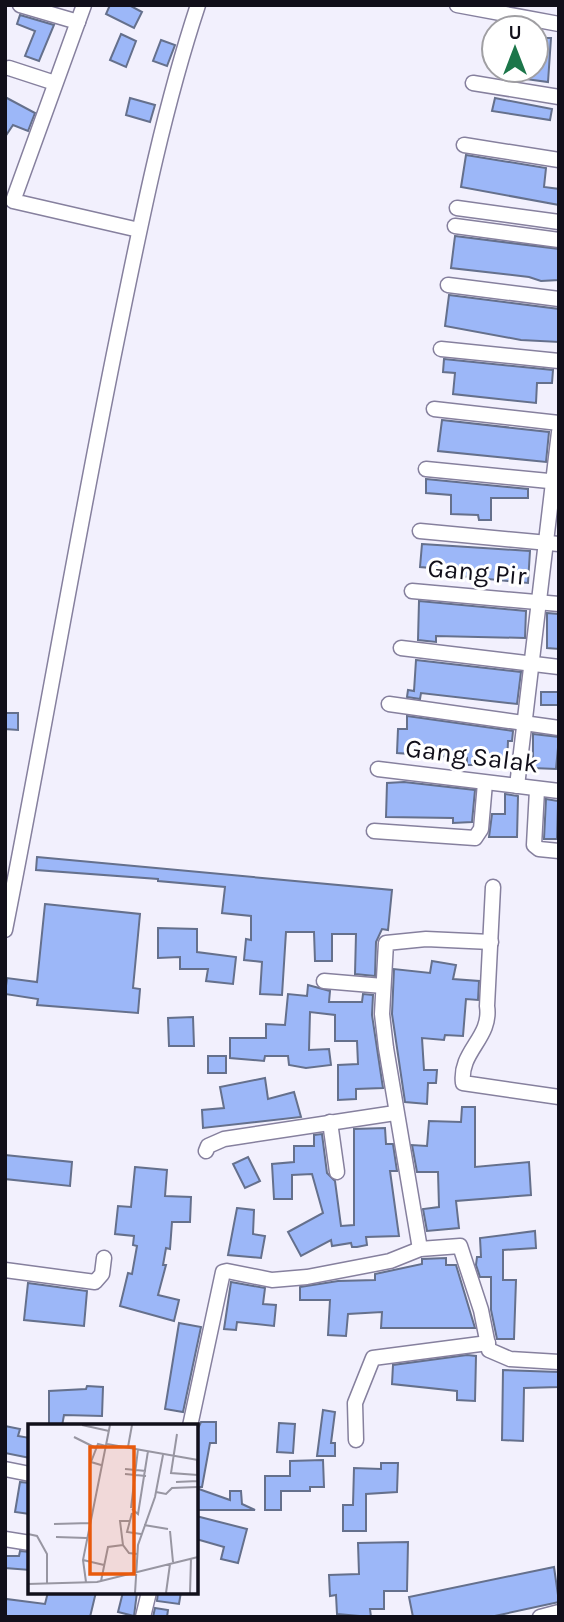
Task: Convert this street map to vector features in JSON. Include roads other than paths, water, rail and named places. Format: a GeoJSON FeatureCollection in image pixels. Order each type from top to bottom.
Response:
{"type":"FeatureCollection","features":[{"type":"Feature","properties":{"kind":"street"},"geometry":{"type":"LineString","coordinates":[[20,5],[78,23]]}},
{"type":"Feature","properties":{"kind":"street"},"geometry":{"type":"LineString","coordinates":[[84,5],[9,200],[139,230]]}},
{"type":"Feature","properties":{"kind":"street"},"geometry":{"type":"LineString","coordinates":[[5,930],[82,514],[139,230],[184,47],[198,5]]}},
{"type":"Feature","properties":{"kind":"street"},"geometry":{"type":"LineString","coordinates":[[457,5],[482,7],[559,24]]}},
{"type":"Feature","properties":{"kind":"street"},"geometry":{"type":"LineString","coordinates":[[9,68],[55,83]]}},
{"type":"Feature","properties":{"kind":"street"},"geometry":{"type":"LineString","coordinates":[[472,83],[559,97]]}},
{"type":"Feature","properties":{"kind":"street"},"geometry":{"type":"LineString","coordinates":[[464,145],[559,160]]}},
{"type":"Feature","properties":{"kind":"street"},"geometry":{"type":"LineString","coordinates":[[457,208],[559,222]]}},
{"type":"Feature","properties":{"kind":"street"},"geometry":{"type":"LineString","coordinates":[[520,235],[523,217]]}},
{"type":"Feature","properties":{"kind":"street"},"geometry":{"type":"LineString","coordinates":[[455,226],[559,240]]}},
{"type":"Feature","properties":{"kind":"street"},"geometry":{"type":"LineString","coordinates":[[448,285],[559,299]]}},
{"type":"Feature","properties":{"kind":"street"},"geometry":{"type":"LineString","coordinates":[[441,349],[559,361]]}},
{"type":"Feature","properties":{"kind":"street"},"geometry":{"type":"LineString","coordinates":[[434,409],[559,423]]}},
{"type":"Feature","properties":{"kind":"street"},"geometry":{"type":"LineString","coordinates":[[517,786],[559,432]]}},
{"type":"Feature","properties":{"kind":"street"},"geometry":{"type":"LineString","coordinates":[[426,469],[555,482]]}},
{"type":"Feature","properties":{"kind":"street"},"geometry":{"type":"LineString","coordinates":[[420,531],[559,544]]}},
{"type":"Feature","properties":{"kind":"street","name":"Gang Pir"},"geometry":{"type":"LineString","coordinates":[[412,591],[559,604]]}},
{"type":"Feature","properties":{"kind":"street"},"geometry":{"type":"LineString","coordinates":[[401,648],[559,667]]}},
{"type":"Feature","properties":{"kind":"street"},"geometry":{"type":"LineString","coordinates":[[389,704],[559,728]]}},
{"type":"Feature","properties":{"kind":"street","name":"Gang Salak"},"geometry":{"type":"LineString","coordinates":[[378,769],[559,791]]}},
{"type":"Feature","properties":{"kind":"street"},"geometry":{"type":"LineString","coordinates":[[374,831],[475,838],[481,830],[485,783]]}},
{"type":"Feature","properties":{"kind":"street"},"geometry":{"type":"LineString","coordinates":[[537,790],[534,845],[539,849],[559,851]]}},
{"type":"Feature","properties":{"kind":"street"},"geometry":{"type":"LineString","coordinates":[[493,887],[487,1006],[489,1021],[462,1070],[464,1083],[559,1097]]}},
{"type":"Feature","properties":{"kind":"street"},"geometry":{"type":"LineString","coordinates":[[420,1250],[395,1113],[382,1014],[386,943],[426,939],[491,942]]}},
{"type":"Feature","properties":{"kind":"street"},"geometry":{"type":"LineString","coordinates":[[324,981],[383,986]]}},
{"type":"Feature","properties":{"kind":"street"},"geometry":{"type":"LineString","coordinates":[[206,1151],[208,1146],[224,1139],[395,1113]]}},
{"type":"Feature","properties":{"kind":"street"},"geometry":{"type":"LineString","coordinates":[[330,1122],[337,1172]]}},
{"type":"Feature","properties":{"kind":"street"},"geometry":{"type":"LineString","coordinates":[[190,1424],[223,1272],[272,1280],[307,1277],[379,1264],[420,1250],[463,1248],[489,1350],[495,1355],[559,1362]]}},
{"type":"Feature","properties":{"kind":"street"},"geometry":{"type":"LineString","coordinates":[[5,1270],[94,1282],[102,1274],[104,1258]]}},
{"type":"Feature","properties":{"kind":"street"},"geometry":{"type":"LineString","coordinates":[[356,1440],[355,1403],[373,1358],[488,1343]]}},
{"type":"Feature","properties":{"kind":"street"},"geometry":{"type":"LineString","coordinates":[[5,1469],[28,1474]]}},
{"type":"Feature","properties":{"kind":"street"},"geometry":{"type":"LineString","coordinates":[[5,1539],[28,1543]]}},
{"type":"Feature","properties":{"kind":"street"},"geometry":{"type":"LineString","coordinates":[[143,1617],[149,1594]]}},
{"type":"Feature","properties":{"kind":"street"},"geometry":{"type":"LineString","coordinates":[[540,1617],[559,1612]]}}]}
